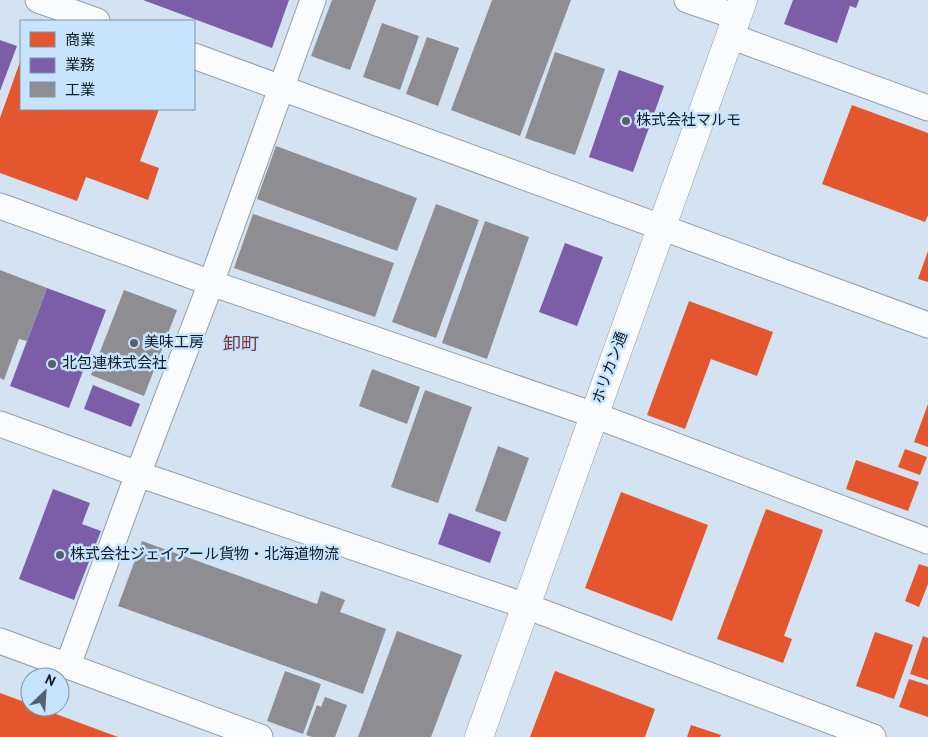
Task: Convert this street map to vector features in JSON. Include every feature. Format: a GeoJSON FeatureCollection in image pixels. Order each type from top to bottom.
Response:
{"type":"FeatureCollection","features":[{"type":"Feature","properties":{"kind":"street"},"geometry":{"type":"LineString","coordinates":[[38,0],[94,20]]}},
{"type":"Feature","properties":{"kind":"street"},"geometry":{"type":"LineString","coordinates":[[68,665],[211,283],[313,0]]}},
{"type":"Feature","properties":{"kind":"street"},"geometry":{"type":"LineString","coordinates":[[687,0],[736,18],[928,108]]}},
{"type":"Feature","properties":{"kind":"street","name":"ホリカン通"},"geometry":{"type":"LineString","coordinates":[[479,737],[736,18]]}},
{"type":"Feature","properties":{"kind":"street"},"geometry":{"type":"LineString","coordinates":[[195,56],[928,325]]}},
{"type":"Feature","properties":{"kind":"street"},"geometry":{"type":"LineString","coordinates":[[0,206],[211,283],[594,415],[928,541]]}},
{"type":"Feature","properties":{"kind":"street"},"geometry":{"type":"LineString","coordinates":[[0,424],[138,474],[526,606],[873,737]]}},
{"type":"Feature","properties":{"kind":"street"},"geometry":{"type":"LineString","coordinates":[[0,641],[260,737]]}},
{"type":"Feature","properties":{"kind":"building: 商業"},"geometry":{"type":"Polygon","coordinates":[[[20,62],[20,110],[159,110],[140,161],[159,168],[148,200],[86,177],[77,201],[0,173],[0,118],[20,62]]]}},
{"type":"Feature","properties":{"kind":"building: 商業"},"geometry":{"type":"Polygon","coordinates":[[[852,105],[928,133],[928,215],[925,222],[822,184],[852,105]]]}},
{"type":"Feature","properties":{"kind":"building: 商業"},"geometry":{"type":"Polygon","coordinates":[[[928,251],[928,282],[918,279],[928,251]]]}},
{"type":"Feature","properties":{"kind":"building: 商業"},"geometry":{"type":"Polygon","coordinates":[[[689,301],[773,332],[757,376],[711,359],[685,429],[647,415],[689,301]]]}},
{"type":"Feature","properties":{"kind":"building: 商業"},"geometry":{"type":"Polygon","coordinates":[[[928,404],[928,447],[914,442],[928,404]]]}},
{"type":"Feature","properties":{"kind":"building: 商業"},"geometry":{"type":"Polygon","coordinates":[[[905,449],[927,457],[920,475],[898,467],[905,449]]]}},
{"type":"Feature","properties":{"kind":"building: 商業"},"geometry":{"type":"Polygon","coordinates":[[[856,460],[919,482],[908,511],[846,489],[856,460]]]}},
{"type":"Feature","properties":{"kind":"building: 商業"},"geometry":{"type":"Polygon","coordinates":[[[621,492],[708,525],[672,621],[585,588],[621,492]]]}},
{"type":"Feature","properties":{"kind":"building: 商業"},"geometry":{"type":"Polygon","coordinates":[[[766,509],[823,530],[784,636],[792,639],[783,663],[717,639],[766,509]]]}},
{"type":"Feature","properties":{"kind":"building: 商業"},"geometry":{"type":"Polygon","coordinates":[[[919,564],[928,567],[928,584],[919,607],[905,601],[919,564]]]}},
{"type":"Feature","properties":{"kind":"building: 商業"},"geometry":{"type":"Polygon","coordinates":[[[875,632],[913,645],[894,699],[856,686],[875,632]]]}},
{"type":"Feature","properties":{"kind":"building: 商業"},"geometry":{"type":"Polygon","coordinates":[[[923,636],[928,638],[928,680],[910,674],[923,636]]]}},
{"type":"Feature","properties":{"kind":"building: 商業"},"geometry":{"type":"Polygon","coordinates":[[[555,671],[655,709],[645,737],[530,737],[555,671]]]}},
{"type":"Feature","properties":{"kind":"building: 商業"},"geometry":{"type":"Polygon","coordinates":[[[909,679],[928,685],[928,717],[899,707],[909,679]]]}},
{"type":"Feature","properties":{"kind":"building: 商業"},"geometry":{"type":"Polygon","coordinates":[[[0,693],[20,700],[20,717],[64,717],[118,737],[0,737],[0,693]]]}},
{"type":"Feature","properties":{"kind":"building: 商業"},"geometry":{"type":"Polygon","coordinates":[[[691,725],[721,735],[720,737],[687,737],[691,725]]]}},
{"type":"Feature","properties":{"kind":"building: 業務"},"geometry":{"type":"Polygon","coordinates":[[[143,0],[289,0],[272,48],[143,0]]]}},
{"type":"Feature","properties":{"kind":"building: 業務"},"geometry":{"type":"Polygon","coordinates":[[[793,0],[859,0],[856,8],[850,6],[837,43],[784,24],[793,0]]]}},
{"type":"Feature","properties":{"kind":"building: 業務"},"geometry":{"type":"Polygon","coordinates":[[[0,40],[17,46],[0,91],[0,40]]]}},
{"type":"Feature","properties":{"kind":"building: 業務","name":"株式会社マルモ"},"geometry":{"type":"Polygon","coordinates":[[[619,70],[664,86],[633,172],[589,157],[619,70]]]}},
{"type":"Feature","properties":{"kind":"building: 業務"},"geometry":{"type":"Polygon","coordinates":[[[565,243],[603,257],[577,326],[539,312],[565,243]]]}},
{"type":"Feature","properties":{"kind":"building: 業務","name":"北包連株式会社"},"geometry":{"type":"Polygon","coordinates":[[[47,288],[106,310],[69,408],[10,386],[47,288]]]}},
{"type":"Feature","properties":{"kind":"building: 業務"},"geometry":{"type":"Polygon","coordinates":[[[93,385],[140,404],[131,427],[84,409],[93,385]]]}},
{"type":"Feature","properties":{"kind":"building: 業務","name":"株式会社ジェイアール貨物・北海道物流"},"geometry":{"type":"Polygon","coordinates":[[[53,489],[90,503],[82,524],[101,531],[74,600],[19,579],[53,489]]]}},
{"type":"Feature","properties":{"kind":"building: 業務"},"geometry":{"type":"Polygon","coordinates":[[[449,513],[501,532],[490,563],[438,544],[449,513]]]}},
{"type":"Feature","properties":{"kind":"building: 工業"},"geometry":{"type":"Polygon","coordinates":[[[332,0],[376,0],[350,70],[311,56],[332,0]]]}},
{"type":"Feature","properties":{"kind":"building: 工業"},"geometry":{"type":"Polygon","coordinates":[[[492,0],[571,0],[520,136],[451,110],[492,0]]]}},
{"type":"Feature","properties":{"kind":"building: 工業"},"geometry":{"type":"Polygon","coordinates":[[[382,23],[419,36],[400,90],[363,77],[382,23]]]}},
{"type":"Feature","properties":{"kind":"building: 工業"},"geometry":{"type":"Polygon","coordinates":[[[427,37],[459,48],[438,106],[406,94],[427,37]]]}},
{"type":"Feature","properties":{"kind":"building: 工業"},"geometry":{"type":"Polygon","coordinates":[[[555,52],[605,69],[575,155],[525,138],[555,52]]]}},
{"type":"Feature","properties":{"kind":"building: 工業"},"geometry":{"type":"Polygon","coordinates":[[[276,146],[417,198],[397,251],[257,199],[276,146]]]}},
{"type":"Feature","properties":{"kind":"building: 工業"},"geometry":{"type":"Polygon","coordinates":[[[436,204],[479,220],[436,338],[392,322],[436,204]]]}},
{"type":"Feature","properties":{"kind":"building: 工業"},"geometry":{"type":"Polygon","coordinates":[[[253,214],[394,263],[375,317],[234,268],[253,214]]]}},
{"type":"Feature","properties":{"kind":"building: 工業"},"geometry":{"type":"Polygon","coordinates":[[[485,221],[529,237],[487,359],[442,343],[485,221]]]}},
{"type":"Feature","properties":{"kind":"building: 工業"},"geometry":{"type":"Polygon","coordinates":[[[0,270],[47,288],[27,341],[19,339],[4,380],[0,378],[0,270]]]}},
{"type":"Feature","properties":{"kind":"building: 工業","name":"美味工房"},"geometry":{"type":"Polygon","coordinates":[[[124,290],[177,310],[144,396],[91,375],[124,290]]]}},
{"type":"Feature","properties":{"kind":"building: 工業"},"geometry":{"type":"Polygon","coordinates":[[[372,369],[420,387],[407,424],[359,406],[372,369]]]}},
{"type":"Feature","properties":{"kind":"building: 工業"},"geometry":{"type":"Polygon","coordinates":[[[425,390],[472,407],[438,503],[391,487],[425,390]]]}},
{"type":"Feature","properties":{"kind":"building: 工業"},"geometry":{"type":"Polygon","coordinates":[[[498,446],[529,458],[506,522],[475,511],[498,446]]]}},
{"type":"Feature","properties":{"kind":"building: 工業"},"geometry":{"type":"Polygon","coordinates":[[[142,541],[317,604],[321,591],[345,600],[340,612],[386,629],[363,694],[118,606],[142,541]]]}},
{"type":"Feature","properties":{"kind":"building: 工業"},"geometry":{"type":"Polygon","coordinates":[[[397,631],[462,655],[431,737],[358,737],[397,631]]]}},
{"type":"Feature","properties":{"kind":"building: 工業"},"geometry":{"type":"Polygon","coordinates":[[[285,671],[321,684],[303,734],[267,721],[285,671]]]}},
{"type":"Feature","properties":{"kind":"building: 工業"},"geometry":{"type":"Polygon","coordinates":[[[325,697],[347,705],[335,737],[312,737],[306,735],[317,705],[321,707],[325,697]]]}},
{"type":"Feature","properties":{"kind":"place","name":"株式会社マルモ"},"geometry":{"type":"Point","coordinates":[626,121]}},
{"type":"Feature","properties":{"kind":"place","name":"美味工房"},"geometry":{"type":"Point","coordinates":[134,343]}},
{"type":"Feature","properties":{"kind":"place","name":"北包連株式会社"},"geometry":{"type":"Point","coordinates":[52,364]}},
{"type":"Feature","properties":{"kind":"place","name":"株式会社ジェイアール貨物・北海道物流"},"geometry":{"type":"Point","coordinates":[60,555]}},
{"type":"Feature","properties":{"kind":"district","name":"卸町"},"geometry":{"type":"Point","coordinates":[241,345]}}]}
